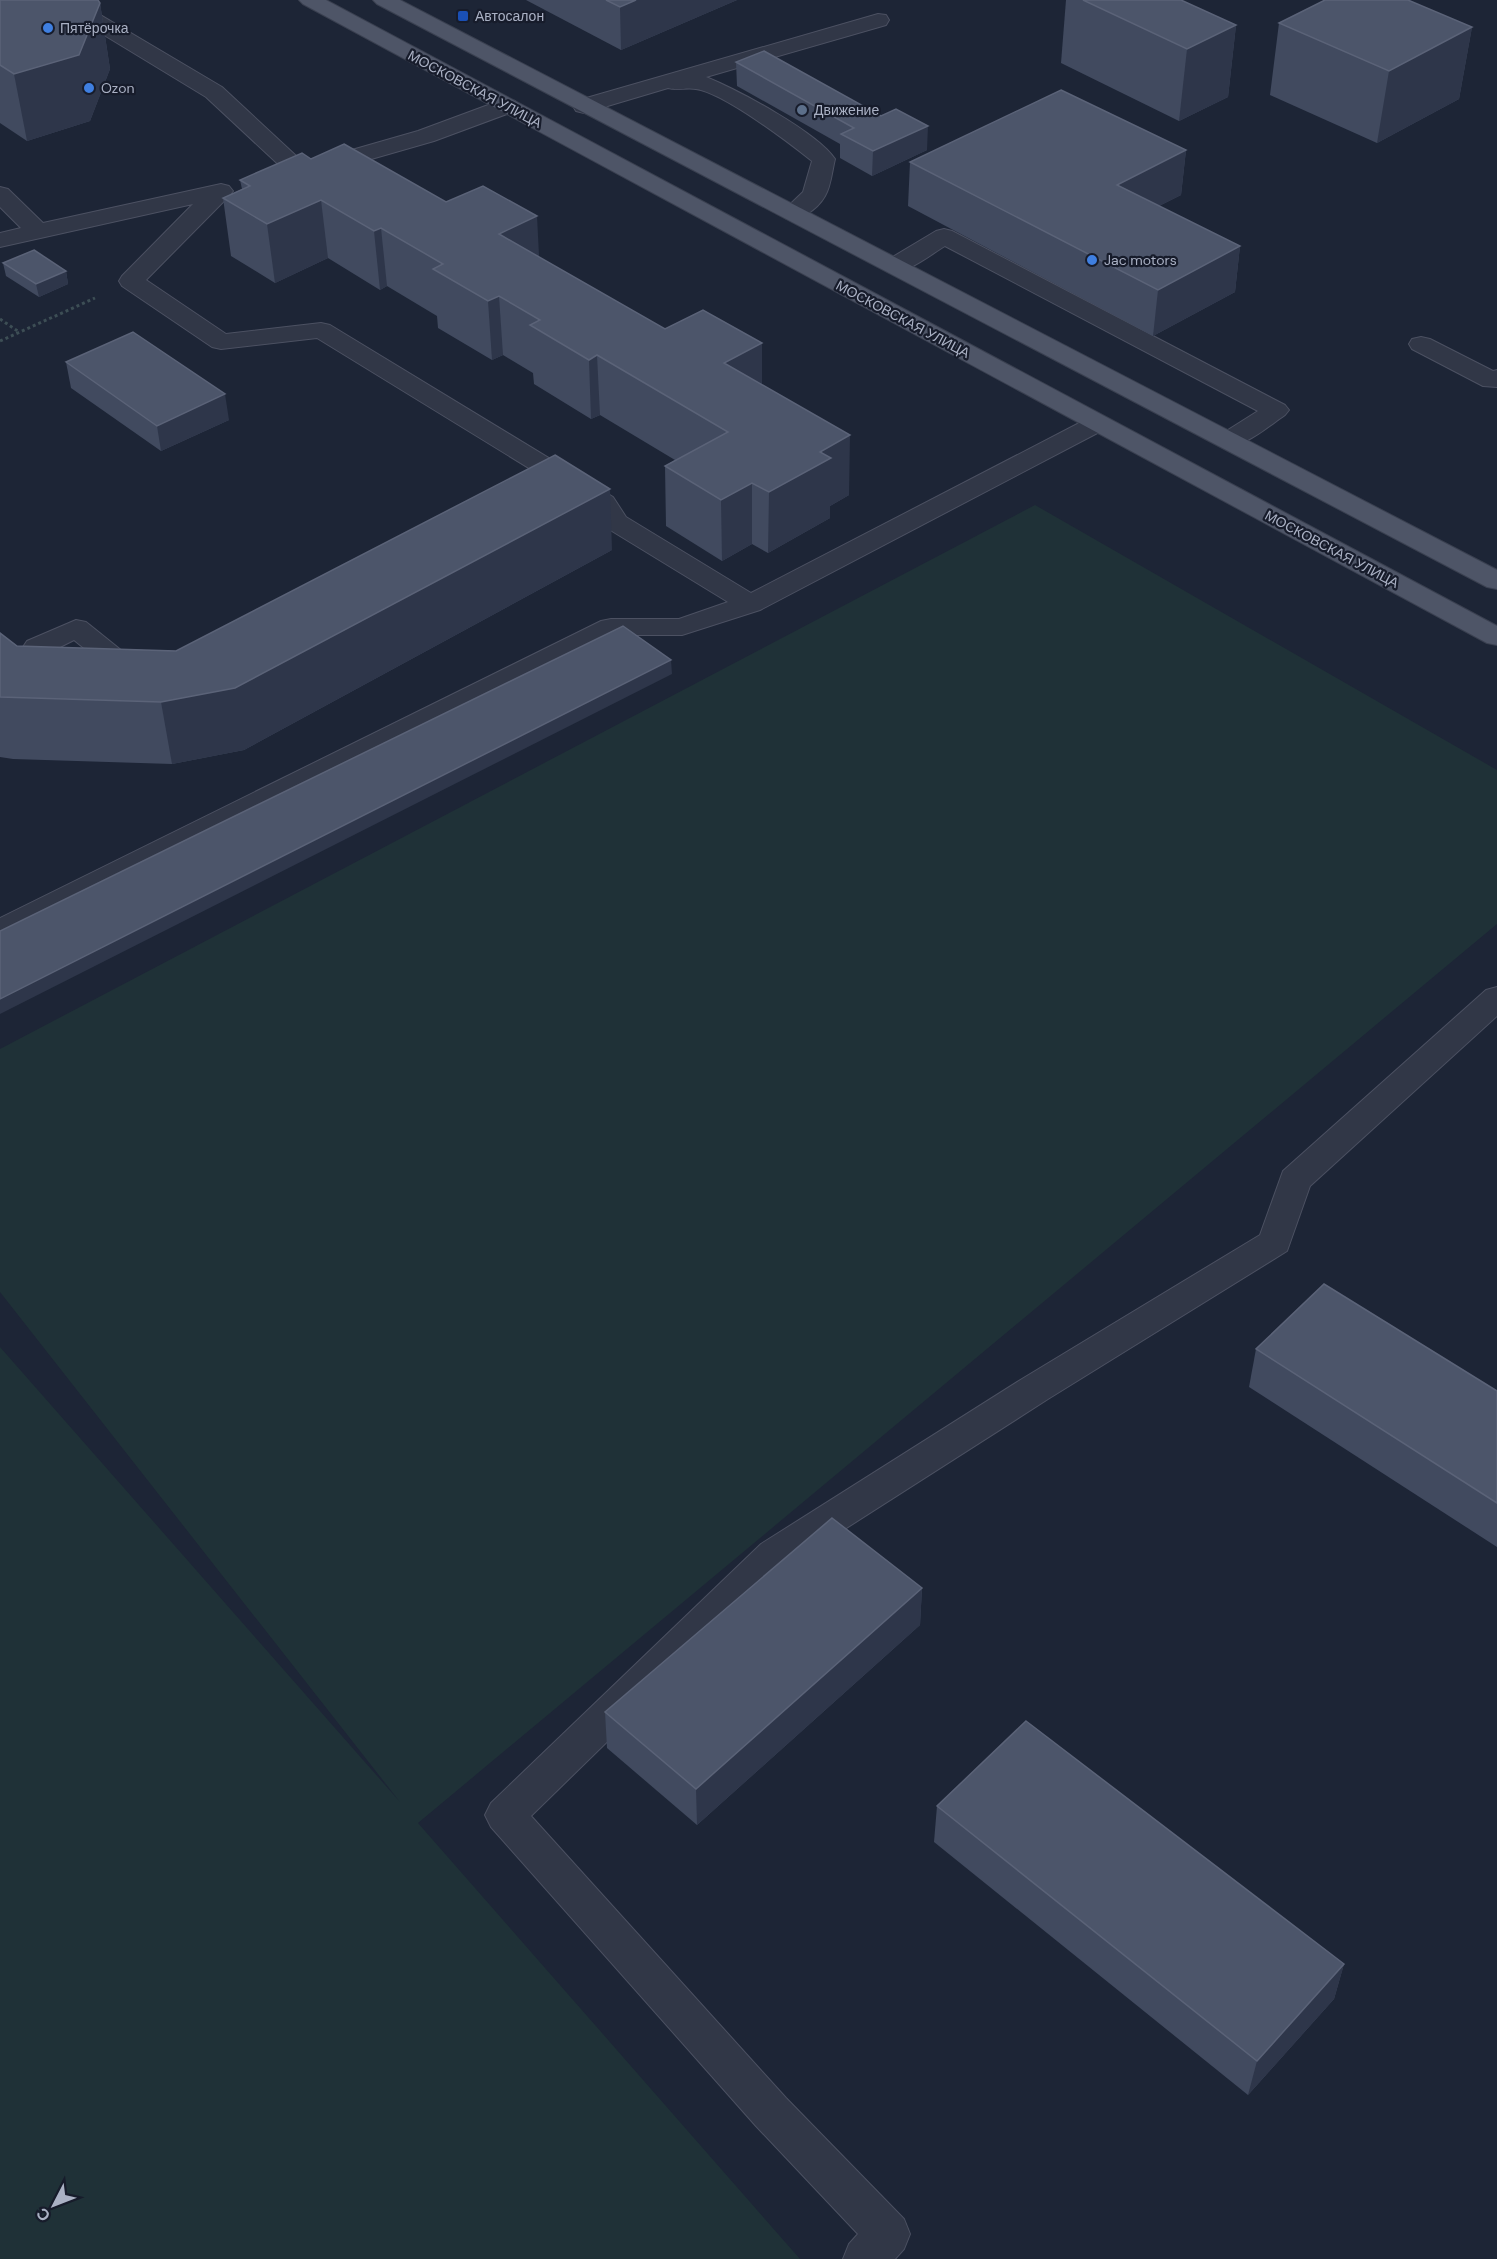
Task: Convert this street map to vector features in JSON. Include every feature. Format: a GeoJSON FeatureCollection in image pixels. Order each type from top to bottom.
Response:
{"type":"FeatureCollection","features":[{"type":"Feature","properties":{"kind":"main road","name":"МОСКОВСКАЯ УЛИЦА"},"geometry":{"type":"LineString","coordinates":[[310,0],[1096,424],[1497,637]]}},
{"type":"Feature","properties":{"kind":"main road"},"geometry":{"type":"LineString","coordinates":[[384,0],[1497,581]]}},
{"type":"Feature","properties":{"kind":"street"},"geometry":{"type":"LineString","coordinates":[[60,0],[214,92],[289,175],[426,136],[507,106]]}},
{"type":"Feature","properties":{"kind":"street"},"geometry":{"type":"LineString","coordinates":[[584,106],[878,20]]}},
{"type":"Feature","properties":{"kind":"street"},"geometry":{"type":"LineString","coordinates":[[624,94],[661,86],[699,82],[733,98],[789,132],[824,159],[814,195],[793,213]]}},
{"type":"Feature","properties":{"kind":"street"},"geometry":{"type":"LineString","coordinates":[[0,240],[228,190],[131,281],[220,342],[321,330],[604,503],[616,522]]}},
{"type":"Feature","properties":{"kind":"street"},"geometry":{"type":"LineString","coordinates":[[0,194],[37,231]]}},
{"type":"Feature","properties":{"kind":"street"},"geometry":{"type":"LineString","coordinates":[[894,266],[944,236],[1276,410],[1229,440]]}},
{"type":"Feature","properties":{"kind":"street"},"geometry":{"type":"LineString","coordinates":[[1421,344],[1492,381],[1497,378]]}},
{"type":"Feature","properties":{"kind":"street"},"geometry":{"type":"LineString","coordinates":[[0,931],[611,627],[682,627],[750,604],[1096,424]]}},
{"type":"Feature","properties":{"kind":"street"},"geometry":{"type":"LineString","coordinates":[[544,490],[554,485],[750,604]]}},
{"type":"Feature","properties":{"kind":"street"},"geometry":{"type":"LineString","coordinates":[[864,2259],[888,2234],[771,2112],[505,1815],[774,1555],[1035,1389],[1275,1242],[1295,1180],[1497,998]]}},
{"type":"Feature","properties":{"kind":"path"},"geometry":{"type":"LineString","coordinates":[[0,341],[131,281]]}},
{"type":"Feature","properties":{"kind":"path"},"geometry":{"type":"LineString","coordinates":[[0,318],[20,332]]}},
{"type":"Feature","properties":{"kind":"shaded area"},"geometry":{"type":"Polygon","coordinates":[[[1035,505],[1497,770],[1497,924],[418,1823],[800,2259],[0,2259],[0,1347],[400,1802],[0,1292],[0,1049],[1035,505]]]}},
{"type":"Feature","properties":{"kind":"building"},"geometry":{"type":"Polygon","coordinates":[[[0,0],[98,0],[100,3],[79,55],[14,74],[0,65],[0,0]]]}},
{"type":"Feature","properties":{"kind":"building"},"geometry":{"type":"Polygon","coordinates":[[[606,0],[636,0],[620,7],[606,0]]]}},
{"type":"Feature","properties":{"kind":"building"},"geometry":{"type":"Polygon","coordinates":[[[1083,0],[1181,0],[1236,25],[1187,49],[1083,0]]]}},
{"type":"Feature","properties":{"kind":"building"},"geometry":{"type":"Polygon","coordinates":[[[1325,0],[1408,0],[1472,27],[1389,71],[1279,23],[1325,0]]]}},
{"type":"Feature","properties":{"kind":"building"},"geometry":{"type":"Polygon","coordinates":[[[764,51],[881,116],[896,109],[928,126],[873,151],[841,134],[854,128],[736,62],[764,51]]]}},
{"type":"Feature","properties":{"kind":"building"},"geometry":{"type":"Polygon","coordinates":[[[1061,90],[1186,150],[1117,185],[1240,246],[1158,290],[910,162],[1061,90]]]}},
{"type":"Feature","properties":{"kind":"building"},"geometry":{"type":"Polygon","coordinates":[[[344,144],[446,202],[483,186],[537,216],[499,234],[665,329],[703,310],[762,343],[724,363],[850,435],[820,452],[831,458],[769,492],[752,483],[721,500],[665,466],[728,432],[597,355],[589,360],[530,325],[540,320],[499,296],[488,301],[433,269],[443,264],[381,228],[374,231],[321,200],[267,224],[223,198],[250,186],[240,180],[302,153],[311,159],[344,144]]]}},
{"type":"Feature","properties":{"kind":"building"},"geometry":{"type":"Polygon","coordinates":[[[34,250],[66,271],[36,284],[3,263],[34,250]]]}},
{"type":"Feature","properties":{"kind":"building"},"geometry":{"type":"Polygon","coordinates":[[[133,332],[225,394],[157,426],[66,362],[133,332]]]}},
{"type":"Feature","properties":{"kind":"building"},"geometry":{"type":"Polygon","coordinates":[[[555,455],[610,489],[235,688],[161,702],[0,697],[0,633],[17,646],[176,651],[555,455]]]}},
{"type":"Feature","properties":{"kind":"building"},"geometry":{"type":"Polygon","coordinates":[[[623,626],[671,660],[0,999],[0,931],[623,626]]]}},
{"type":"Feature","properties":{"kind":"building"},"geometry":{"type":"Polygon","coordinates":[[[1324,1284],[1497,1391],[1497,1503],[1256,1349],[1324,1284]]]}},
{"type":"Feature","properties":{"kind":"building"},"geometry":{"type":"Polygon","coordinates":[[[832,1518],[922,1588],[696,1789],[605,1712],[832,1518]]]}},
{"type":"Feature","properties":{"kind":"building"},"geometry":{"type":"Polygon","coordinates":[[[1026,1721],[1344,1964],[1257,2061],[937,1806],[1026,1721]]]}},
{"type":"Feature","properties":{"kind":"place","name":"Автосалон"},"geometry":{"type":"Point","coordinates":[463,16]}},
{"type":"Feature","properties":{"kind":"place","name":"Пятёрочка"},"geometry":{"type":"Point","coordinates":[48,28]}},
{"type":"Feature","properties":{"kind":"place","name":"Ozon"},"geometry":{"type":"Point","coordinates":[89,88]}},
{"type":"Feature","properties":{"kind":"place","name":"Движение"},"geometry":{"type":"Point","coordinates":[802,110]}},
{"type":"Feature","properties":{"kind":"place","name":"Jac motors"},"geometry":{"type":"Point","coordinates":[1092,260]}}]}
